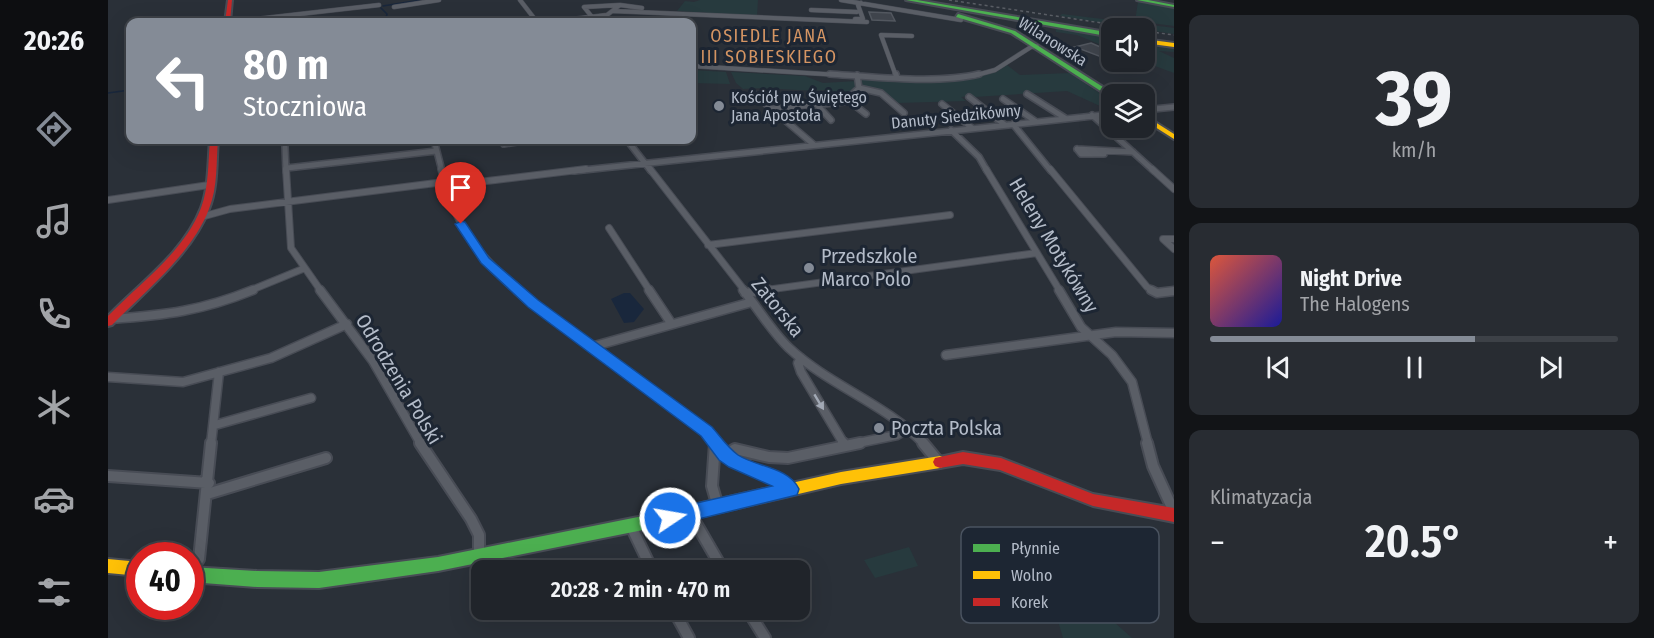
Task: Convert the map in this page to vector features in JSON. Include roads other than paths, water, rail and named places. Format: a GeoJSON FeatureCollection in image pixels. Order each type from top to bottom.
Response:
{"type":"FeatureCollection","features":[{"type":"Feature","properties":{"kind":"street"},"geometry":{"type":"LineString","coordinates":[[229,18],[230,0]]}},
{"type":"Feature","properties":{"kind":"street"},"geometry":{"type":"LineString","coordinates":[[394,7],[439,0]]}},
{"type":"Feature","properties":{"kind":"street"},"geometry":{"type":"LineString","coordinates":[[519,0],[534,18]]}},
{"type":"Feature","properties":{"kind":"street"},"geometry":{"type":"LineString","coordinates":[[841,0],[961,20]]}},
{"type":"Feature","properties":{"kind":"street"},"geometry":{"type":"LineString","coordinates":[[908,0],[941,9],[1101,32]]}},
{"type":"Feature","properties":{"kind":"street"},"geometry":{"type":"LineString","coordinates":[[921,0],[1101,32]]}},
{"type":"Feature","properties":{"kind":"street"},"geometry":{"type":"LineString","coordinates":[[1140,0],[1174,6]]}},
{"type":"Feature","properties":{"kind":"street"},"geometry":{"type":"LineString","coordinates":[[612,11],[867,23],[858,5],[861,2]]}},
{"type":"Feature","properties":{"kind":"street","name":"Wilanowska"},"geometry":{"type":"LineString","coordinates":[[861,2],[941,9],[995,25],[1037,46],[1101,89]]}},
{"type":"Feature","properties":{"kind":"street"},"geometry":{"type":"LineString","coordinates":[[810,4],[812,20]]}},
{"type":"Feature","properties":{"kind":"street"},"geometry":{"type":"LineString","coordinates":[[264,18],[379,5]]}},
{"type":"Feature","properties":{"kind":"street"},"geometry":{"type":"LineString","coordinates":[[586,18],[608,15],[620,5]]}},
{"type":"Feature","properties":{"kind":"street"},"geometry":{"type":"LineString","coordinates":[[592,17],[584,7],[620,5],[663,12]]}},
{"type":"Feature","properties":{"kind":"street","name":"Wilanowska"},"geometry":{"type":"LineString","coordinates":[[941,9],[959,6]]}},
{"type":"Feature","properties":{"kind":"street"},"geometry":{"type":"LineString","coordinates":[[811,10],[857,12]]}},
{"type":"Feature","properties":{"kind":"street"},"geometry":{"type":"LineString","coordinates":[[818,17],[863,19]]}},
{"type":"Feature","properties":{"kind":"street"},"geometry":{"type":"LineString","coordinates":[[897,78],[881,35],[912,36]]}},
{"type":"Feature","properties":{"kind":"street"},"geometry":{"type":"LineString","coordinates":[[1155,40],[1174,43]]}},
{"type":"Feature","properties":{"kind":"street"},"geometry":{"type":"LineString","coordinates":[[696,66],[897,78],[942,78],[983,75],[1030,47],[1037,46]]}},
{"type":"Feature","properties":{"kind":"street"},"geometry":{"type":"LineString","coordinates":[[857,75],[859,88]]}},
{"type":"Feature","properties":{"kind":"street"},"geometry":{"type":"LineString","coordinates":[[771,109],[844,102],[859,88]]}},
{"type":"Feature","properties":{"kind":"street"},"geometry":{"type":"LineString","coordinates":[[859,88],[881,93],[904,113]]}},
{"type":"Feature","properties":{"kind":"street"},"geometry":{"type":"LineString","coordinates":[[753,93],[813,144]]}},
{"type":"Feature","properties":{"kind":"street"},"geometry":{"type":"LineString","coordinates":[[1027,94],[1065,118]]}},
{"type":"Feature","properties":{"kind":"street"},"geometry":{"type":"LineString","coordinates":[[969,98],[1009,124],[1147,287],[1154,292],[1174,291]]}},
{"type":"Feature","properties":{"kind":"street"},"geometry":{"type":"LineString","coordinates":[[848,99],[866,114]]}},
{"type":"Feature","properties":{"kind":"street"},"geometry":{"type":"LineString","coordinates":[[1003,99],[1035,121]]}},
{"type":"Feature","properties":{"kind":"street"},"geometry":{"type":"LineString","coordinates":[[942,104],[972,128]]}},
{"type":"Feature","properties":{"kind":"street"},"geometry":{"type":"LineString","coordinates":[[817,105],[831,120]]}},
{"type":"Feature","properties":{"kind":"street"},"geometry":{"type":"LineString","coordinates":[[1155,109],[1174,107]]}},
{"type":"Feature","properties":{"kind":"street","name":"Danuty Siedzikówny"},"geometry":{"type":"LineString","coordinates":[[203,213],[289,201],[645,162],[1101,115]]}},
{"type":"Feature","properties":{"kind":"street"},"geometry":{"type":"LineString","coordinates":[[1092,116],[1174,189]]}},
{"type":"Feature","properties":{"kind":"street"},"geometry":{"type":"LineString","coordinates":[[1155,124],[1174,137]]}},
{"type":"Feature","properties":{"kind":"street","name":"Heleny Motykówny"},"geometry":{"type":"LineString","coordinates":[[951,130],[979,157],[1082,327],[1112,355],[1132,382],[1153,466],[1174,514]]}},
{"type":"Feature","properties":{"kind":"street"},"geometry":{"type":"LineString","coordinates":[[110,320],[189,234],[203,213],[214,144]]}},
{"type":"Feature","properties":{"kind":"street"},"geometry":{"type":"LineString","coordinates":[[435,144],[445,184],[465,233],[485,260],[533,304],[707,431],[725,455],[735,462],[776,478],[790,489]]}},
{"type":"Feature","properties":{"kind":"street","name":"Zatorska"},"geometry":{"type":"LineString","coordinates":[[630,144],[788,347],[801,358],[909,428],[925,443],[937,460]]}},
{"type":"Feature","properties":{"kind":"street","name":"Odrodzenia Polski"},"geometry":{"type":"LineString","coordinates":[[285,147],[291,248],[374,361],[429,459],[471,519],[479,535],[479,557]]}},
{"type":"Feature","properties":{"kind":"street"},"geometry":{"type":"LineString","coordinates":[[1083,148],[1130,152],[1091,155],[1082,154],[1076,150],[1083,148]]}},
{"type":"Feature","properties":{"kind":"street"},"geometry":{"type":"LineString","coordinates":[[288,168],[436,151]]}},
{"type":"Feature","properties":{"kind":"street"},"geometry":{"type":"LineString","coordinates":[[108,200],[209,185]]}},
{"type":"Feature","properties":{"kind":"street"},"geometry":{"type":"LineString","coordinates":[[708,245],[950,215]]}},
{"type":"Feature","properties":{"kind":"street"},"geometry":{"type":"LineString","coordinates":[[609,228],[670,323]]}},
{"type":"Feature","properties":{"kind":"street"},"geometry":{"type":"LineString","coordinates":[[1174,239],[1163,239],[1174,249]]}},
{"type":"Feature","properties":{"kind":"street"},"geometry":{"type":"LineString","coordinates":[[745,293],[1037,253]]}},
{"type":"Feature","properties":{"kind":"street"},"geometry":{"type":"LineString","coordinates":[[110,320],[169,315],[216,304],[305,268]]}},
{"type":"Feature","properties":{"kind":"street"},"geometry":{"type":"LineString","coordinates":[[591,347],[670,323],[752,302]]}},
{"type":"Feature","properties":{"kind":"street"},"geometry":{"type":"LineString","coordinates":[[108,377],[183,382],[281,355],[348,324]]}},
{"type":"Feature","properties":{"kind":"street"},"geometry":{"type":"LineString","coordinates":[[946,355],[1090,336],[1100,332],[1141,330],[1174,333]]}},
{"type":"Feature","properties":{"kind":"street"},"geometry":{"type":"LineString","coordinates":[[801,358],[798,363],[801,372],[845,446]]}},
{"type":"Feature","properties":{"kind":"street"},"geometry":{"type":"LineString","coordinates":[[201,542],[219,372]]}},
{"type":"Feature","properties":{"kind":"street"},"geometry":{"type":"LineString","coordinates":[[215,425],[311,398]]}},
{"type":"Feature","properties":{"kind":"street"},"geometry":{"type":"LineString","coordinates":[[725,455],[735,449],[769,457],[799,456],[897,435],[909,428]]}},
{"type":"Feature","properties":{"kind":"street"},"geometry":{"type":"LineString","coordinates":[[715,441],[712,486],[718,507]]}},
{"type":"Feature","properties":{"kind":"street"},"geometry":{"type":"LineString","coordinates":[[207,494],[326,458]]}},
{"type":"Feature","properties":{"kind":"street"},"geometry":{"type":"LineString","coordinates":[[204,574],[257,579],[319,580],[362,575],[479,557],[718,507],[790,489],[937,460],[963,458],[986,460],[1019,470],[1093,500],[1134,510],[1174,514]]}},
{"type":"Feature","properties":{"kind":"street"},"geometry":{"type":"LineString","coordinates":[[108,476],[209,483]]}},
{"type":"Feature","properties":{"kind":"street"},"geometry":{"type":"LineString","coordinates":[[690,513],[717,560]]}},
{"type":"Feature","properties":{"kind":"street"},"geometry":{"type":"LineString","coordinates":[[631,526],[647,560]]}},
{"type":"Feature","properties":{"kind":"street"},"geometry":{"type":"LineString","coordinates":[[108,566],[126,568]]}},
{"type":"Feature","properties":{"kind":"street"},"geometry":{"type":"LineString","coordinates":[[679,620],[689,638]]}},
{"type":"Feature","properties":{"kind":"street"},"geometry":{"type":"LineString","coordinates":[[754,620],[765,638]]}},
{"type":"Feature","properties":{"kind":"water"},"geometry":{"type":"Polygon","coordinates":[[[624,293],[630,293],[644,309],[634,322],[624,323],[611,299],[624,293]]]}},
{"type":"Feature","properties":{"kind":"waterway"},"geometry":{"type":"LineString","coordinates":[[383,6],[420,0]]}},
{"type":"Feature","properties":{"kind":"waterway"},"geometry":{"type":"LineString","coordinates":[[381,8],[387,14],[386,18]]}},
{"type":"Feature","properties":{"kind":"waterway"},"geometry":{"type":"LineString","coordinates":[[108,93],[126,91]]}},
{"type":"Feature","properties":{"kind":"railway"},"geometry":{"type":"LineString","coordinates":[[949,0],[1101,23]]}},
{"type":"Feature","properties":{"kind":"railway"},"geometry":{"type":"LineString","coordinates":[[1155,32],[1174,35]]}},
{"type":"Feature","properties":{"kind":"place","name":"Kościół pw. Świętego Jana Apostoła"},"geometry":{"type":"Point","coordinates":[719,106]}},
{"type":"Feature","properties":{"kind":"place","name":"Przedszkole Marco Polo"},"geometry":{"type":"Point","coordinates":[809,268]}},
{"type":"Feature","properties":{"kind":"place","name":"Poczta Polska"},"geometry":{"type":"Point","coordinates":[879,428]}},
{"type":"Feature","properties":{"kind":"district","name":"OSIEDLE JANA III SOBIESKIEGO"},"geometry":{"type":"Point","coordinates":[769,46]}}]}
